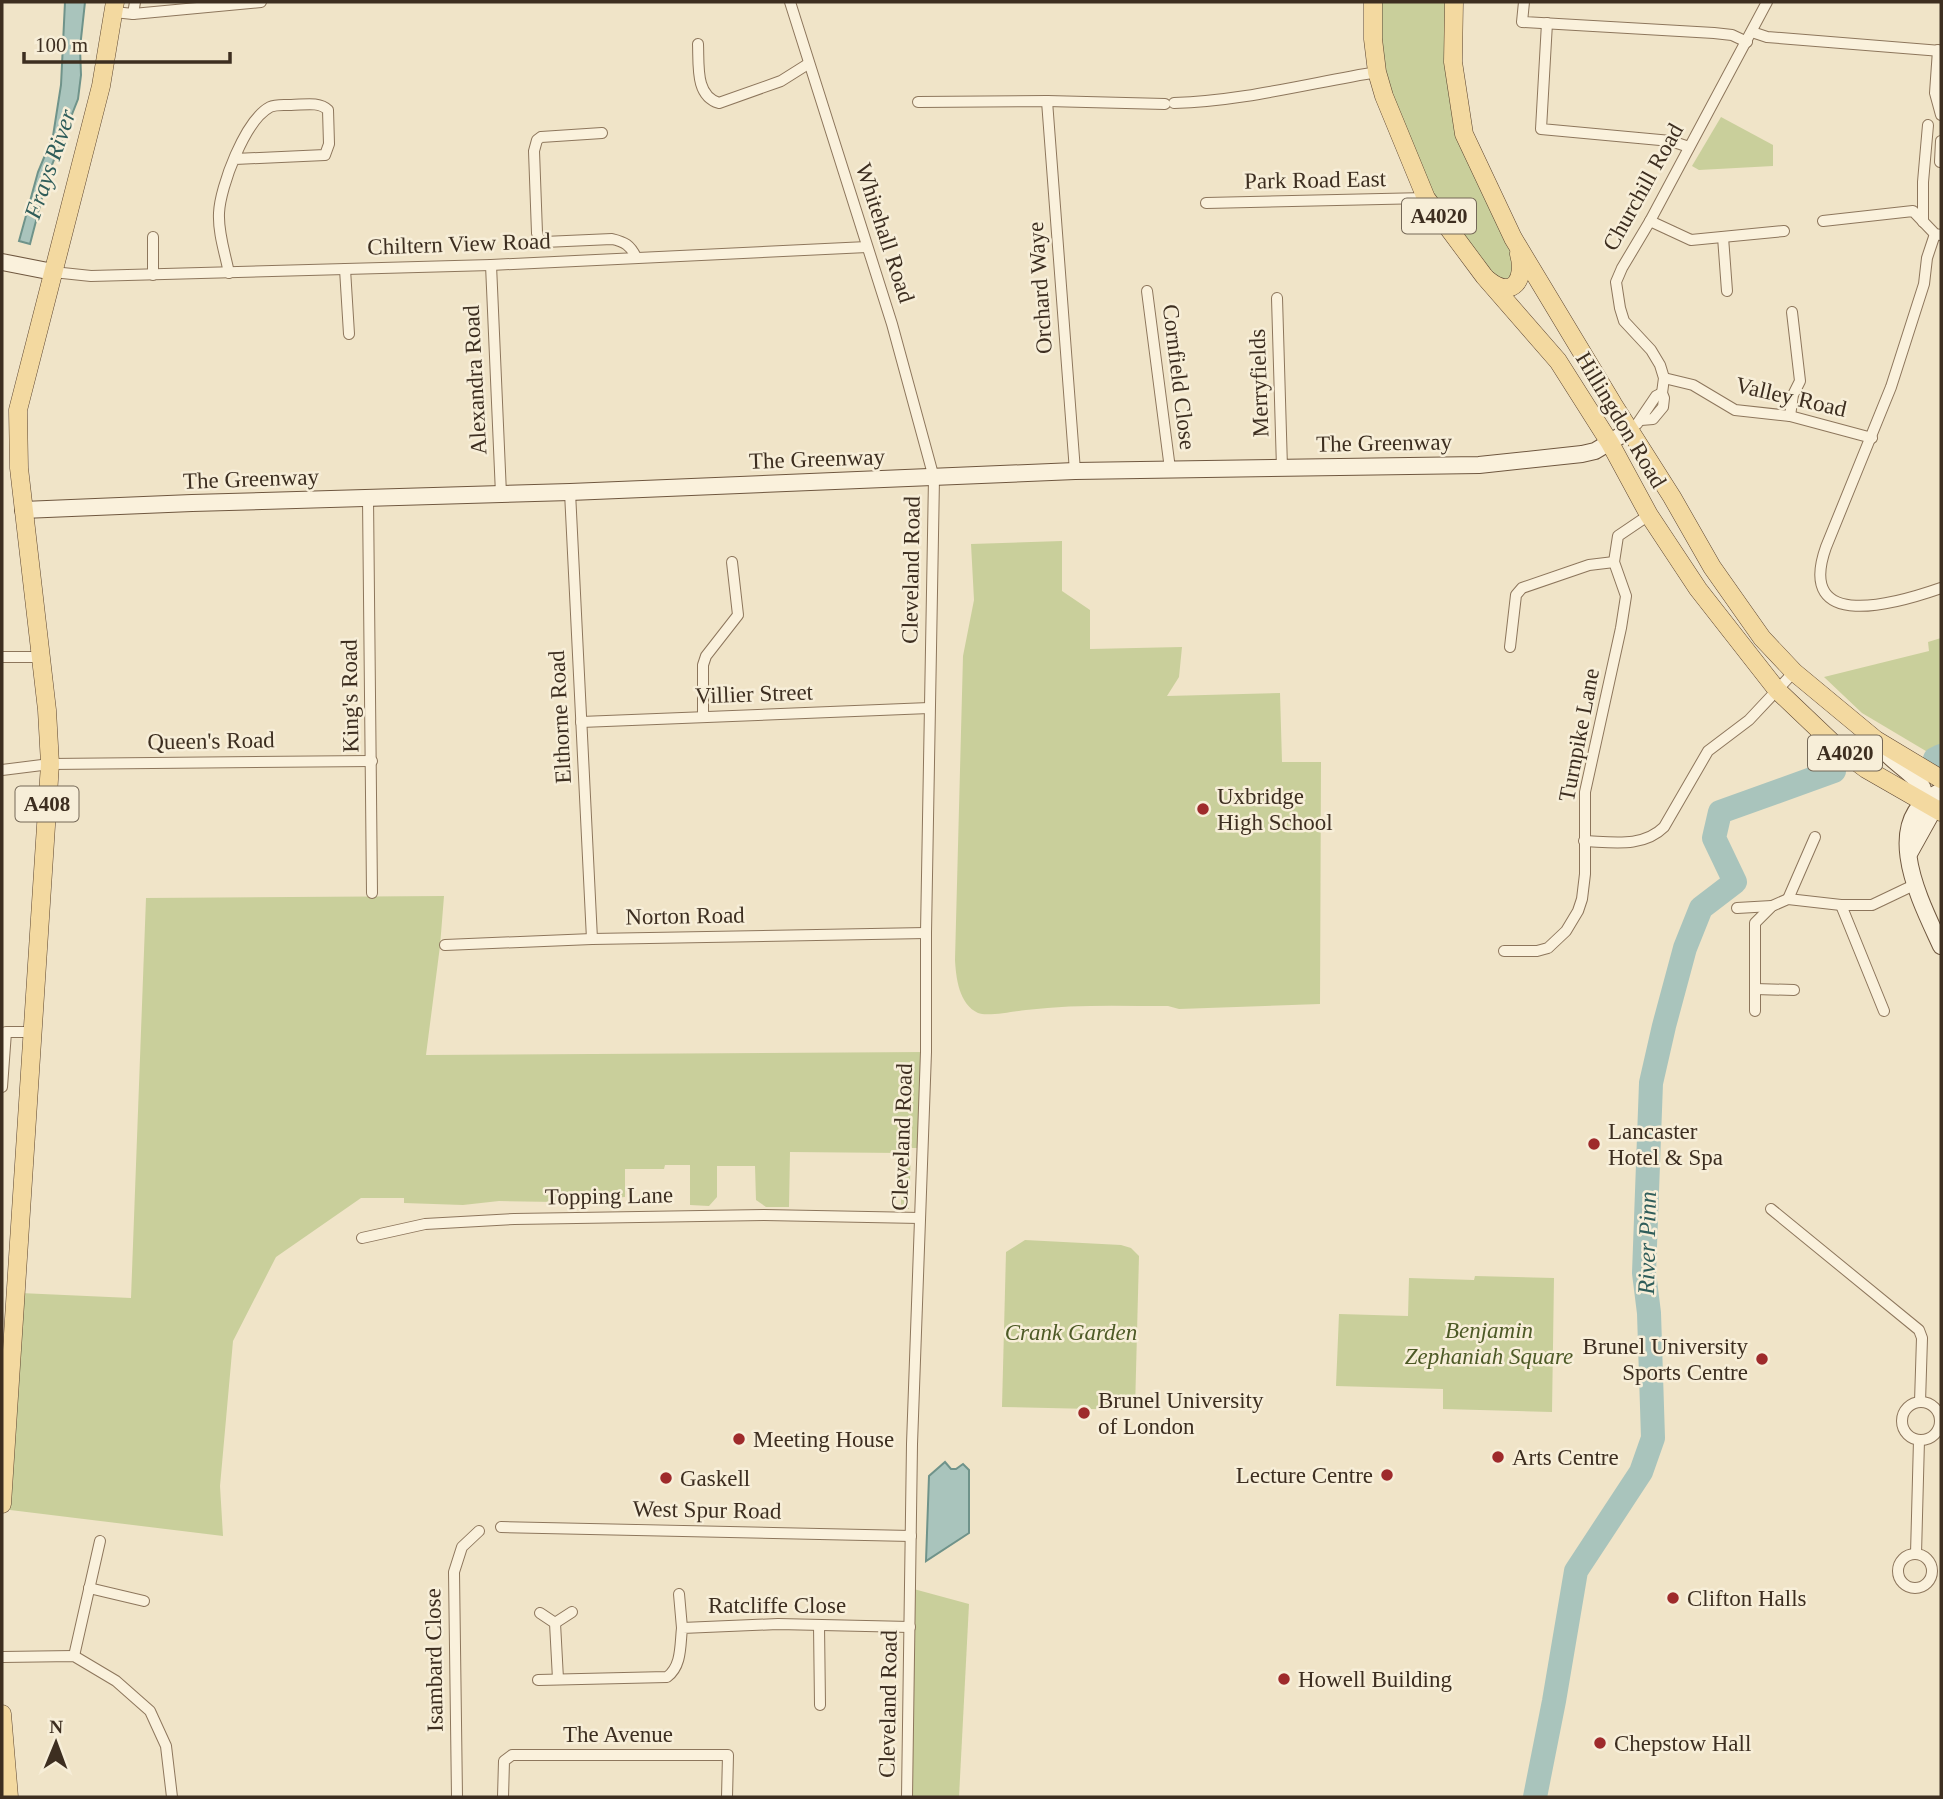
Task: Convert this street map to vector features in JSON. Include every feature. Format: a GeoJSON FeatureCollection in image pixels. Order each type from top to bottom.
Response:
{"type":"FeatureCollection","features":[{"type":"Feature","properties":{"kind":"main road","name":"Hillingdon Road"},"geometry":{"type":"LineString","coordinates":[[1373,2],[1373,39],[1377,72],[1384,96],[1426,198],[1484,276],[1558,361],[1610,443],[1649,515],[1698,589],[1777,691],[1838,748],[1866,769],[1924,803]]}},
{"type":"Feature","properties":{"kind":"main road","name":"Hillingdon Road"},"geometry":{"type":"LineString","coordinates":[[1454,2],[1453,62],[1464,134],[1513,238],[1635,425],[1712,567],[1762,638],[1794,673],[1876,740]]}},
{"type":"Feature","properties":{"kind":"main road","name":"A408"},"geometry":{"type":"LineString","coordinates":[[2,1504],[8,1325],[50,764],[19,468],[18,410],[101,86],[114,7]]}},
{"type":"Feature","properties":{"kind":"main road","name":"A4020"},"geometry":{"type":"LineString","coordinates":[[1484,276],[1501,288],[1510,288],[1516,284],[1522,267],[1513,238]]}},
{"type":"Feature","properties":{"kind":"main road","name":"A4020"},"geometry":{"type":"LineString","coordinates":[[1876,740],[1941,779]]}},
{"type":"Feature","properties":{"kind":"main road","name":"A4020"},"geometry":{"type":"LineString","coordinates":[[1924,803],[1941,811]]}},
{"type":"Feature","properties":{"kind":"main road"},"geometry":{"type":"LineString","coordinates":[[2,1714],[6,1791]]}},
{"type":"Feature","properties":{"kind":"street"},"geometry":{"type":"LineString","coordinates":[[133,14],[135,2]]}},
{"type":"Feature","properties":{"kind":"street"},"geometry":{"type":"LineString","coordinates":[[114,7],[133,14],[261,2]]}},
{"type":"Feature","properties":{"kind":"street","name":"Whitehall Road"},"geometry":{"type":"LineString","coordinates":[[790,2],[892,324],[934,478]]}},
{"type":"Feature","properties":{"kind":"street"},"geometry":{"type":"LineString","coordinates":[[1524,2],[1522,22],[1940,50],[1935,93],[1941,115]]}},
{"type":"Feature","properties":{"kind":"street","name":"Churchill Road"},"geometry":{"type":"LineString","coordinates":[[1664,378],[1656,357],[1624,321],[1616,282],[1767,2]]}},
{"type":"Feature","properties":{"kind":"street"},"geometry":{"type":"LineString","coordinates":[[1547,23],[1541,129],[1671,141],[1689,147]]}},
{"type":"Feature","properties":{"kind":"street"},"geometry":{"type":"LineString","coordinates":[[698,44],[701,88],[708,98],[719,103],[781,81],[808,64]]}},
{"type":"Feature","properties":{"kind":"street"},"geometry":{"type":"LineString","coordinates":[[918,102],[1205,102],[1377,72]]}},
{"type":"Feature","properties":{"kind":"street","name":"Orchard Waye"},"geometry":{"type":"LineString","coordinates":[[1047,101],[1075,471]]}},
{"type":"Feature","properties":{"kind":"street"},"geometry":{"type":"LineString","coordinates":[[229,273],[220,235],[219,210],[222,191],[235,159],[251,127],[268,108],[278,105],[320,105],[328,110],[329,144],[324,155],[235,159]]}},
{"type":"Feature","properties":{"kind":"street"},"geometry":{"type":"LineString","coordinates":[[1923,222],[1928,125]]}},
{"type":"Feature","properties":{"kind":"street"},"geometry":{"type":"LineString","coordinates":[[602,134],[541,137],[537,140],[534,151],[537,233],[539,239],[544,242],[612,239],[632,248],[636,257]]}},
{"type":"Feature","properties":{"kind":"street"},"geometry":{"type":"LineString","coordinates":[[1940,162],[1941,141]]}},
{"type":"Feature","properties":{"kind":"street","name":"Park Road East"},"geometry":{"type":"LineString","coordinates":[[1206,203],[1426,198]]}},
{"type":"Feature","properties":{"kind":"street"},"geometry":{"type":"LineString","coordinates":[[1823,221],[1913,211],[1923,222]]}},
{"type":"Feature","properties":{"kind":"street"},"geometry":{"type":"LineString","coordinates":[[1650,221],[1691,240],[1784,231]]}},
{"type":"Feature","properties":{"kind":"street","name":"Valley Road"},"geometry":{"type":"LineString","coordinates":[[1923,222],[1938,234],[1927,258],[1924,284],[1872,438],[1821,559],[1819,573],[1822,586],[1833,600],[1854,607],[1884,603],[1941,588]]}},
{"type":"Feature","properties":{"kind":"street"},"geometry":{"type":"LineString","coordinates":[[153,237],[153,275]]}},
{"type":"Feature","properties":{"kind":"street"},"geometry":{"type":"LineString","coordinates":[[1723,237],[1727,291]]}},
{"type":"Feature","properties":{"kind":"street","name":"Chiltern View Road"},"geometry":{"type":"LineString","coordinates":[[53,272],[91,276],[491,265],[867,247]]}},
{"type":"Feature","properties":{"kind":"street"},"geometry":{"type":"LineString","coordinates":[[2,262],[53,272]]}},
{"type":"Feature","properties":{"kind":"street","name":"Alexandra Road"},"geometry":{"type":"LineString","coordinates":[[491,265],[502,494]]}},
{"type":"Feature","properties":{"kind":"street"},"geometry":{"type":"LineString","coordinates":[[345,269],[349,334]]}},
{"type":"Feature","properties":{"kind":"street","name":"Cornfield Close"},"geometry":{"type":"LineString","coordinates":[[1147,291],[1170,469]]}},
{"type":"Feature","properties":{"kind":"street","name":"Merryfields"},"geometry":{"type":"LineString","coordinates":[[1277,298],[1282,468]]}},
{"type":"Feature","properties":{"kind":"street"},"geometry":{"type":"LineString","coordinates":[[1790,416],[1793,395],[1800,381],[1792,312]]}},
{"type":"Feature","properties":{"kind":"street"},"geometry":{"type":"LineString","coordinates":[[1635,425],[1656,396],[1662,393],[1664,378]]}},
{"type":"Feature","properties":{"kind":"street","name":"Valley Road"},"geometry":{"type":"LineString","coordinates":[[1664,378],[1693,385],[1735,410],[1790,416],[1872,438]]}},
{"type":"Feature","properties":{"kind":"street","name":"The Greenway"},"geometry":{"type":"LineString","coordinates":[[23,510],[570,492],[1075,471],[1516,463],[1582,454],[1610,443],[1635,425]]}},
{"type":"Feature","properties":{"kind":"street","name":"Cleveland Road"},"geometry":{"type":"LineString","coordinates":[[908,1797],[912,1444],[926,1034],[934,478]]}},
{"type":"Feature","properties":{"kind":"street","name":"Elthorne Road"},"geometry":{"type":"LineString","coordinates":[[570,492],[592,939]]}},
{"type":"Feature","properties":{"kind":"street","name":"King's Road"},"geometry":{"type":"LineString","coordinates":[[368,498],[372,893]]}},
{"type":"Feature","properties":{"kind":"street"},"geometry":{"type":"LineString","coordinates":[[1510,647],[1516,595],[1522,588],[1589,565],[1614,562],[1618,536],[1649,515]]}},
{"type":"Feature","properties":{"kind":"street"},"geometry":{"type":"LineString","coordinates":[[703,717],[703,665],[706,656],[738,615],[732,562]]}},
{"type":"Feature","properties":{"kind":"street","name":"Turnpike Lane"},"geometry":{"type":"LineString","coordinates":[[1504,951],[1537,951],[1548,947],[1566,931],[1583,899],[1585,792],[1626,596],[1614,562]]}},
{"type":"Feature","properties":{"kind":"street"},"geometry":{"type":"LineString","coordinates":[[2,657],[40,657]]}},
{"type":"Feature","properties":{"kind":"street"},"geometry":{"type":"LineString","coordinates":[[1584,841],[1637,842],[1658,833],[1708,751],[1749,720],[1794,673]]}},
{"type":"Feature","properties":{"kind":"street","name":"Villier Street"},"geometry":{"type":"LineString","coordinates":[[582,722],[929,708]]}},
{"type":"Feature","properties":{"kind":"street"},"geometry":{"type":"LineString","coordinates":[[1876,740],[1885,754],[1921,784],[1925,791],[1924,803]]}},
{"type":"Feature","properties":{"kind":"street","name":"Queen's Road"},"geometry":{"type":"LineString","coordinates":[[2,770],[50,764],[372,761]]}},
{"type":"Feature","properties":{"kind":"street"},"geometry":{"type":"LineString","coordinates":[[1941,791],[1931,795],[1912,817],[1908,854],[1914,885],[1941,946]]}},
{"type":"Feature","properties":{"kind":"street"},"geometry":{"type":"LineString","coordinates":[[1788,899],[1815,837]]}},
{"type":"Feature","properties":{"kind":"street"},"geometry":{"type":"LineString","coordinates":[[1737,908],[1772,906],[1788,899],[1841,905],[1872,905],[1914,885]]}},
{"type":"Feature","properties":{"kind":"street"},"geometry":{"type":"LineString","coordinates":[[1841,905],[1884,1011]]}},
{"type":"Feature","properties":{"kind":"street"},"geometry":{"type":"LineString","coordinates":[[1755,1011],[1755,923],[1772,906]]}},
{"type":"Feature","properties":{"kind":"street","name":"Norton Road"},"geometry":{"type":"LineString","coordinates":[[445,946],[592,939],[926,933]]}},
{"type":"Feature","properties":{"kind":"street"},"geometry":{"type":"LineString","coordinates":[[1755,989],[1794,990]]}},
{"type":"Feature","properties":{"kind":"street"},"geometry":{"type":"LineString","coordinates":[[2,1087],[5,1034],[10,1031],[31,1032]]}},
{"type":"Feature","properties":{"kind":"street"},"geometry":{"type":"LineString","coordinates":[[1771,1209],[1919,1330],[1922,1338],[1920,1402]]}},
{"type":"Feature","properties":{"kind":"street","name":"Topping Lane"},"geometry":{"type":"LineString","coordinates":[[362,1238],[425,1224],[514,1219],[752,1215],[920,1218]]}},
{"type":"Feature","properties":{"kind":"street"},"geometry":{"type":"LineString","coordinates":[[1920,1402],[1931,1405],[1940,1422],[1935,1435],[1919,1440],[1908,1435],[1902,1420],[1908,1407],[1920,1402]]}},
{"type":"Feature","properties":{"kind":"street"},"geometry":{"type":"LineString","coordinates":[[1916,1554],[1919,1440]]}},
{"type":"Feature","properties":{"kind":"street","name":"West Spur Road"},"geometry":{"type":"LineString","coordinates":[[501,1527],[911,1536]]}},
{"type":"Feature","properties":{"kind":"street","name":"Isambard Close"},"geometry":{"type":"LineString","coordinates":[[457,1797],[454,1572],[462,1547],[479,1531]]}},
{"type":"Feature","properties":{"kind":"street"},"geometry":{"type":"LineString","coordinates":[[74,1656],[100,1541]]}},
{"type":"Feature","properties":{"kind":"street"},"geometry":{"type":"LineString","coordinates":[[89,1588],[144,1601]]}},
{"type":"Feature","properties":{"kind":"street"},"geometry":{"type":"LineString","coordinates":[[679,1594],[682,1628]]}},
{"type":"Feature","properties":{"kind":"street"},"geometry":{"type":"LineString","coordinates":[[555,1623],[572,1612]]}},
{"type":"Feature","properties":{"kind":"street"},"geometry":{"type":"LineString","coordinates":[[540,1614],[555,1623]]}},
{"type":"Feature","properties":{"kind":"street"},"geometry":{"type":"LineString","coordinates":[[555,1623],[558,1679]]}},
{"type":"Feature","properties":{"kind":"street","name":"Ratcliffe Close"},"geometry":{"type":"LineString","coordinates":[[538,1680],[667,1677],[678,1663],[682,1628],[778,1623],[909,1627]]}},
{"type":"Feature","properties":{"kind":"street"},"geometry":{"type":"LineString","coordinates":[[820,1625],[820,1705]]}},
{"type":"Feature","properties":{"kind":"street"},"geometry":{"type":"LineString","coordinates":[[2,1657],[74,1656],[116,1681],[150,1711],[166,1746],[172,1797]]}},
{"type":"Feature","properties":{"kind":"street","name":"The Avenue"},"geometry":{"type":"LineString","coordinates":[[503,1797],[504,1760],[512,1755],[728,1755],[727,1797]]}},
{"type":"Feature","properties":{"kind":"green space"},"geometry":{"type":"Polygon","coordinates":[[[1373,2],[1454,2],[1464,134],[1522,267],[1501,288],[1426,198],[1384,96],[1373,2]]]}},
{"type":"Feature","properties":{"kind":"green space"},"geometry":{"type":"Polygon","coordinates":[[[1721,117],[1773,145],[1773,166],[1699,170],[1692,166],[1721,117]]]}},
{"type":"Feature","properties":{"kind":"green space"},"geometry":{"type":"Polygon","coordinates":[[[1062,541],[1062,591],[1090,610],[1090,649],[1182,647],[1179,677],[1167,696],[1280,693],[1282,762],[1321,762],[1320,1004],[1179,1009],[1168,1006],[1080,1006],[988,1014],[972,1009],[963,997],[955,960],[963,656],[974,600],[971,544],[1062,541]]]}},
{"type":"Feature","properties":{"kind":"green space"},"geometry":{"type":"Polygon","coordinates":[[[1941,638],[1941,760],[1862,713],[1824,677],[1929,651],[1928,642],[1941,638]]]}},
{"type":"Feature","properties":{"kind":"green space"},"geometry":{"type":"Polygon","coordinates":[[[444,896],[426,1055],[926,1052],[923,1148],[911,1148],[909,1209],[901,1209],[901,1153],[790,1152],[789,1207],[766,1207],[756,1200],[755,1166],[717,1166],[717,1197],[709,1206],[690,1205],[690,1165],[665,1165],[664,1169],[625,1169],[625,1197],[557,1202],[499,1201],[463,1205],[404,1203],[404,1198],[361,1198],[276,1257],[233,1341],[220,1486],[223,1536],[2,1509],[20,1293],[131,1298],[146,898],[444,896]]]}},
{"type":"Feature","properties":{"kind":"green space","name":"Crank Garden"},"geometry":{"type":"Polygon","coordinates":[[[1025,1240],[1121,1245],[1131,1248],[1139,1256],[1135,1410],[1002,1407],[1006,1252],[1025,1240]]]}},
{"type":"Feature","properties":{"kind":"green space","name":"Benjamin Zephaniah Square"},"geometry":{"type":"Polygon","coordinates":[[[1475,1276],[1554,1278],[1552,1412],[1443,1409],[1443,1389],[1336,1386],[1339,1314],[1408,1316],[1409,1278],[1474,1280],[1475,1276]]]}},
{"type":"Feature","properties":{"kind":"green space"},"geometry":{"type":"Polygon","coordinates":[[[910,1588],[969,1604],[959,1797],[909,1797],[910,1588]]]}},
{"type":"Feature","properties":{"kind":"water","name":"Frays River"},"geometry":{"type":"Polygon","coordinates":[[[65,2],[85,2],[78,99],[48,175],[30,244],[19,241],[38,172],[53,136],[61,85],[65,2]]]}},
{"type":"Feature","properties":{"kind":"water"},"geometry":{"type":"Polygon","coordinates":[[[945,1462],[951,1469],[963,1464],[969,1470],[969,1533],[926,1561],[929,1476],[945,1462]]]}},
{"type":"Feature","properties":{"kind":"waterway","name":"River Pinn"},"geometry":{"type":"LineString","coordinates":[[1935,759],[1941,756]]}},
{"type":"Feature","properties":{"kind":"waterway","name":"River Pinn"},"geometry":{"type":"LineString","coordinates":[[1535,1797],[1576,1571],[1641,1472],[1653,1438],[1649,1313],[1644,1273],[1651,1083],[1685,948],[1701,908],[1735,882],[1714,838],[1720,812],[1834,771]]}},
{"type":"Feature","properties":{"kind":"place","name":"Uxbridge High School"},"geometry":{"type":"Point","coordinates":[1203,809]}},
{"type":"Feature","properties":{"kind":"place","name":"Lancaster Hotel & Spa"},"geometry":{"type":"Point","coordinates":[1594,1144]}},
{"type":"Feature","properties":{"kind":"place","name":"Brunel University Sports Centre"},"geometry":{"type":"Point","coordinates":[1762,1359]}},
{"type":"Feature","properties":{"kind":"place","name":"Brunel University of London"},"geometry":{"type":"Point","coordinates":[1084,1413]}},
{"type":"Feature","properties":{"kind":"place","name":"Meeting House"},"geometry":{"type":"Point","coordinates":[739,1439]}},
{"type":"Feature","properties":{"kind":"place","name":"Arts Centre"},"geometry":{"type":"Point","coordinates":[1498,1457]}},
{"type":"Feature","properties":{"kind":"place","name":"Lecture Centre"},"geometry":{"type":"Point","coordinates":[1387,1475]}},
{"type":"Feature","properties":{"kind":"place","name":"Gaskell"},"geometry":{"type":"Point","coordinates":[666,1478]}},
{"type":"Feature","properties":{"kind":"place","name":"Clifton Halls"},"geometry":{"type":"Point","coordinates":[1673,1598]}},
{"type":"Feature","properties":{"kind":"place","name":"Howell Building"},"geometry":{"type":"Point","coordinates":[1284,1679]}},
{"type":"Feature","properties":{"kind":"place","name":"Chepstow Hall"},"geometry":{"type":"Point","coordinates":[1600,1743]}}]}
